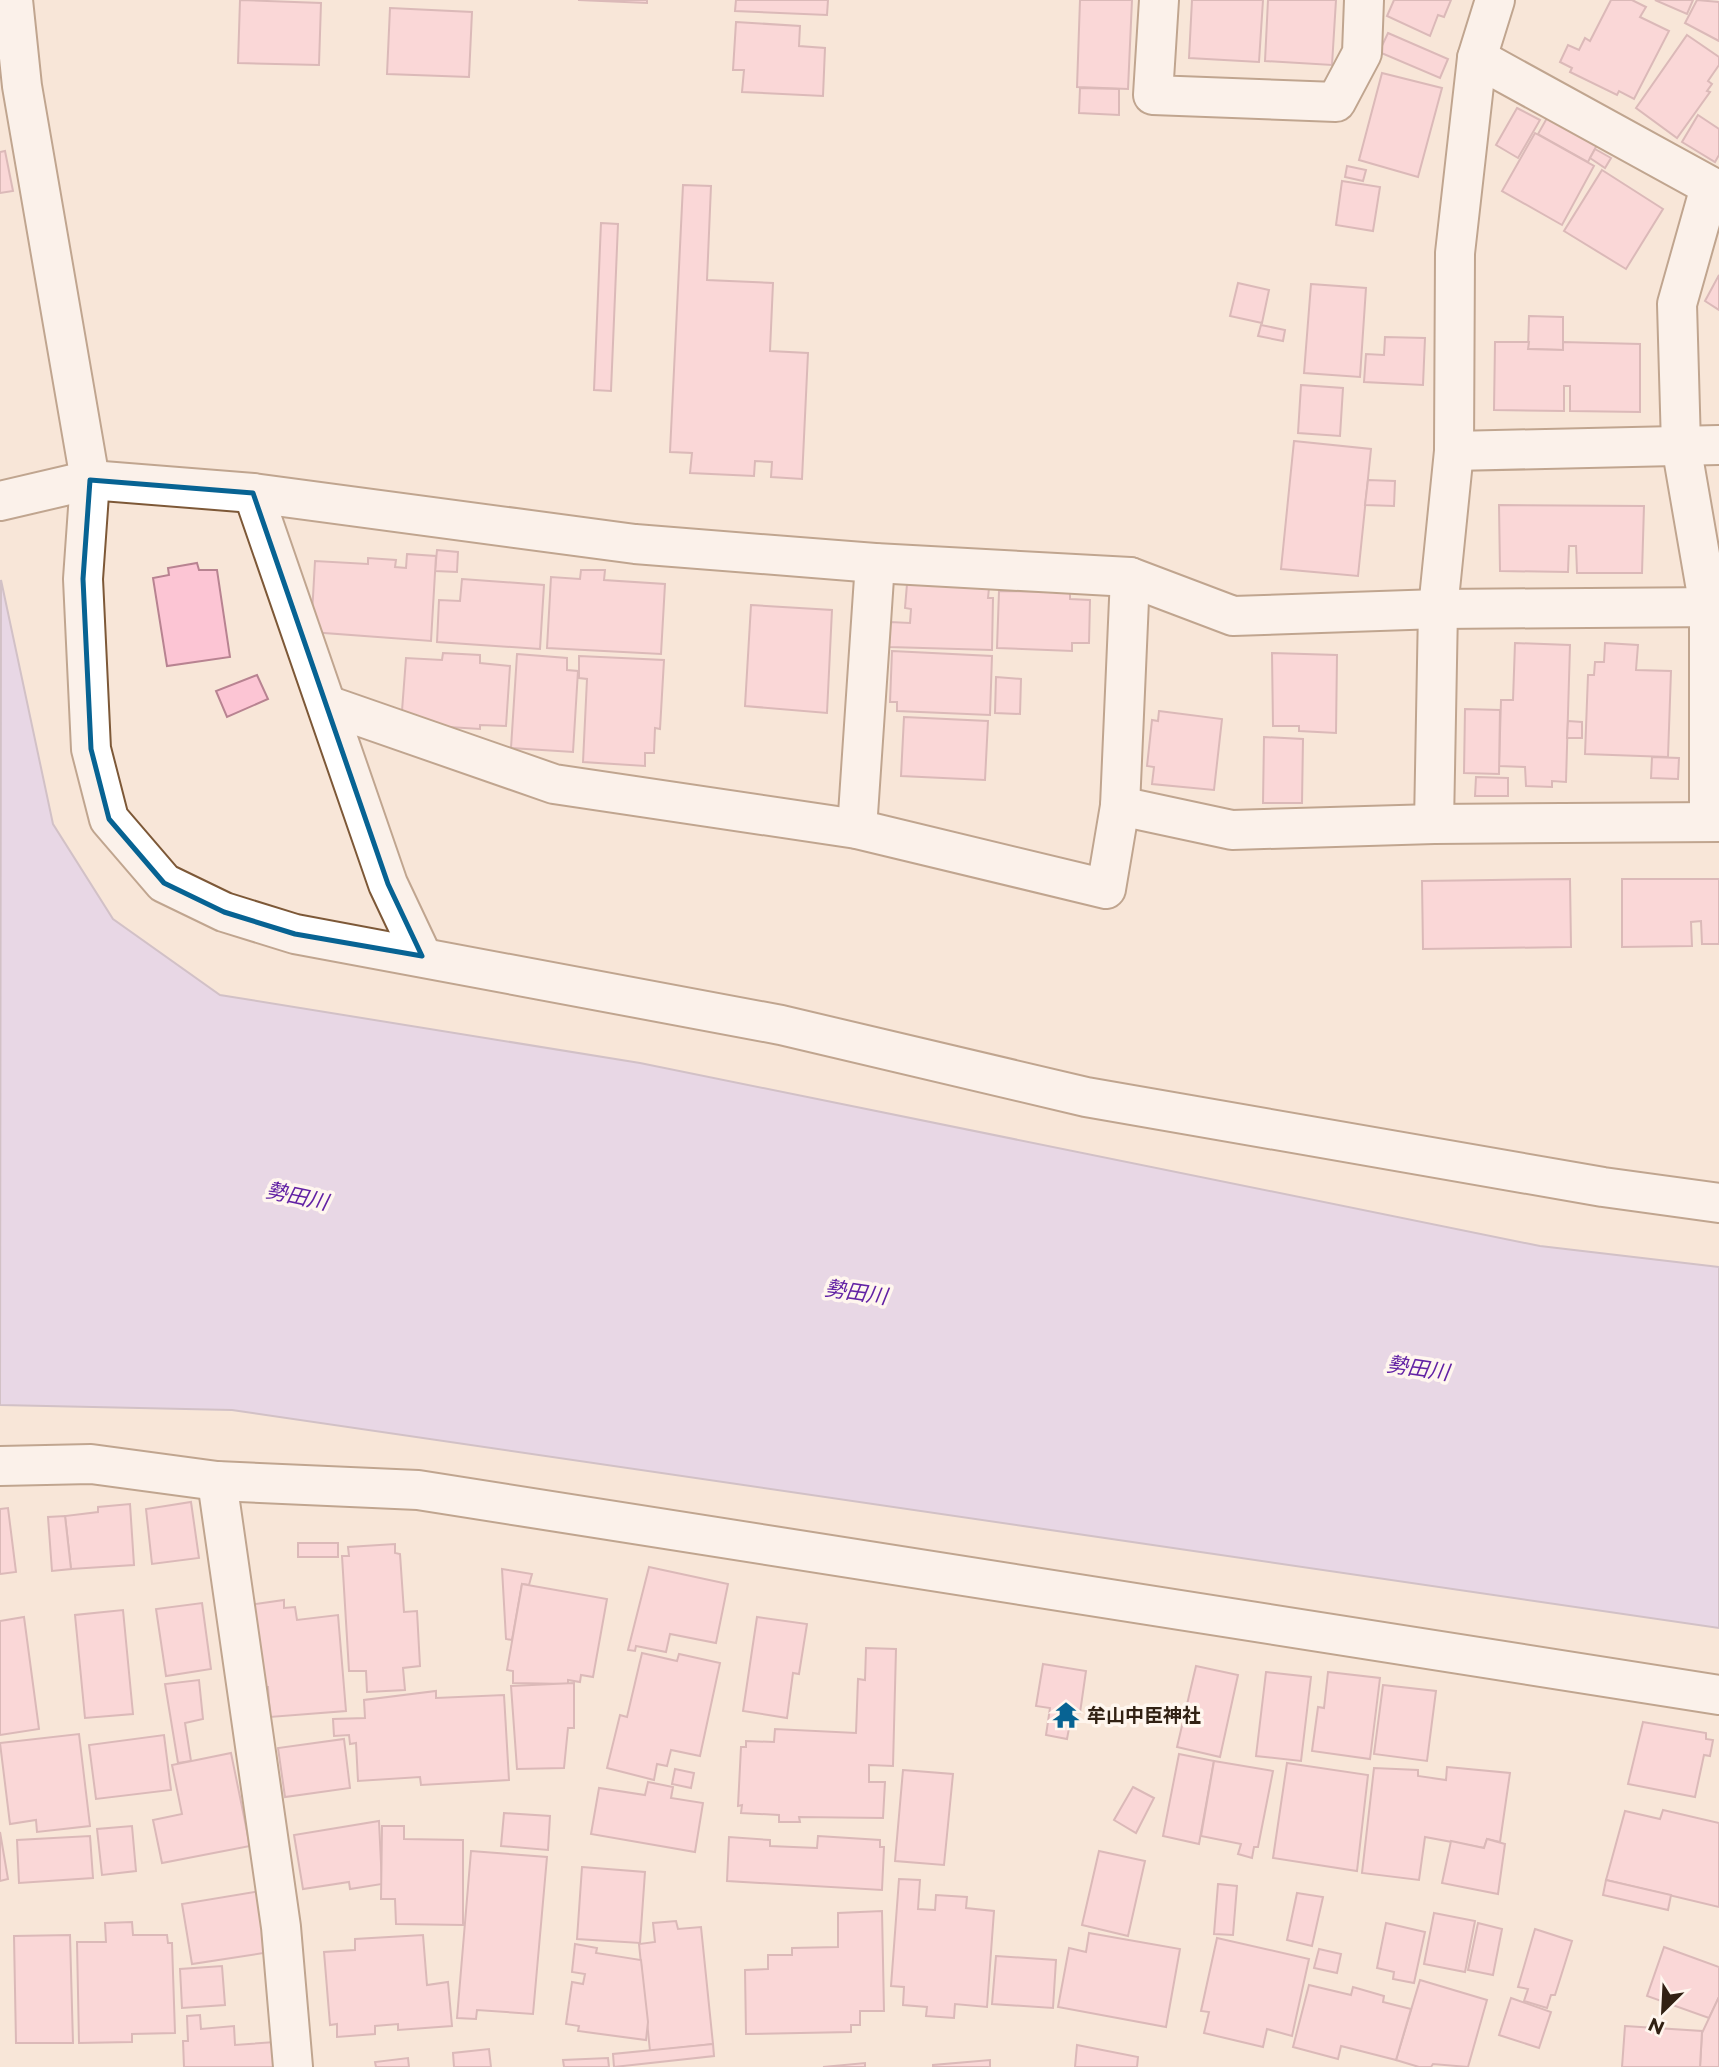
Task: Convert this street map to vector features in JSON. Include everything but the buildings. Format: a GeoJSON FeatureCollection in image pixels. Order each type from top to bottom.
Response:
{"type":"FeatureCollection","features":[{"type":"Feature","properties":{"kind":"street"},"geometry":{"type":"LineString","coordinates":[[13,0],[22,86],[90,480],[83,579],[91,749],[109,819],[164,883],[224,912],[295,934],[781,1025],[1086,1097],[1603,1187],[1719,1203]]}},
{"type":"Feature","properties":{"kind":"street"},"geometry":{"type":"LineString","coordinates":[[1159,0],[1153,96],[1336,102],[1362,53],[1364,0]]}},
{"type":"Feature","properties":{"kind":"street"},"geometry":{"type":"LineString","coordinates":[[1434,824],[1438,609],[1454,451],[1455,253],[1477,58],[1495,0]]}},
{"type":"Feature","properties":{"kind":"street"},"geometry":{"type":"LineString","coordinates":[[1120,806],[1233,830],[1434,824],[1714,821],[1714,607],[1681,445],[1677,304],[1714,189],[1477,58]]}},
{"type":"Feature","properties":{"kind":"street"},"geometry":{"type":"LineString","coordinates":[[1454,451],[1719,445]]}},
{"type":"Feature","properties":{"kind":"street"},"geometry":{"type":"LineString","coordinates":[[0,501],[90,480],[253,493],[635,544],[875,563],[1130,578],[1233,616],[1438,609],[1714,607]]}},
{"type":"Feature","properties":{"kind":"street"},"geometry":{"type":"LineString","coordinates":[[253,493],[285,593],[327,705],[346,771],[388,884],[422,956]]}},
{"type":"Feature","properties":{"kind":"street"},"geometry":{"type":"LineString","coordinates":[[857,829],[875,563]]}},
{"type":"Feature","properties":{"kind":"street"},"geometry":{"type":"LineString","coordinates":[[327,705],[554,784],[857,829],[1107,889],[1120,806],[1130,578]]}},
{"type":"Feature","properties":{"kind":"street"},"geometry":{"type":"LineString","coordinates":[[0,1466],[91,1464],[217,1481],[418,1490],[1719,1695]]}},
{"type":"Feature","properties":{"kind":"street"},"geometry":{"type":"LineString","coordinates":[[217,1481],[281,1927],[293,2067]]}},
{"type":"Feature","properties":{"kind":"highlighted area"},"geometry":{"type":"Polygon","coordinates":[[[90,480],[253,493],[388,884],[422,956],[295,934],[224,912],[164,883],[109,819],[91,749],[83,579],[90,480]]]}},
{"type":"Feature","properties":{"kind":"water","name":"勢田川"},"geometry":{"type":"Polygon","coordinates":[[[1,580],[53,824],[113,919],[220,995],[640,1063],[1540,1246],[1719,1267],[1719,1628],[232,1410],[0,1405],[1,580]]]}},
{"type":"Feature","properties":{"kind":"place","name":"牟山中臣神社"},"geometry":{"type":"Point","coordinates":[1066,1715]}}]}
